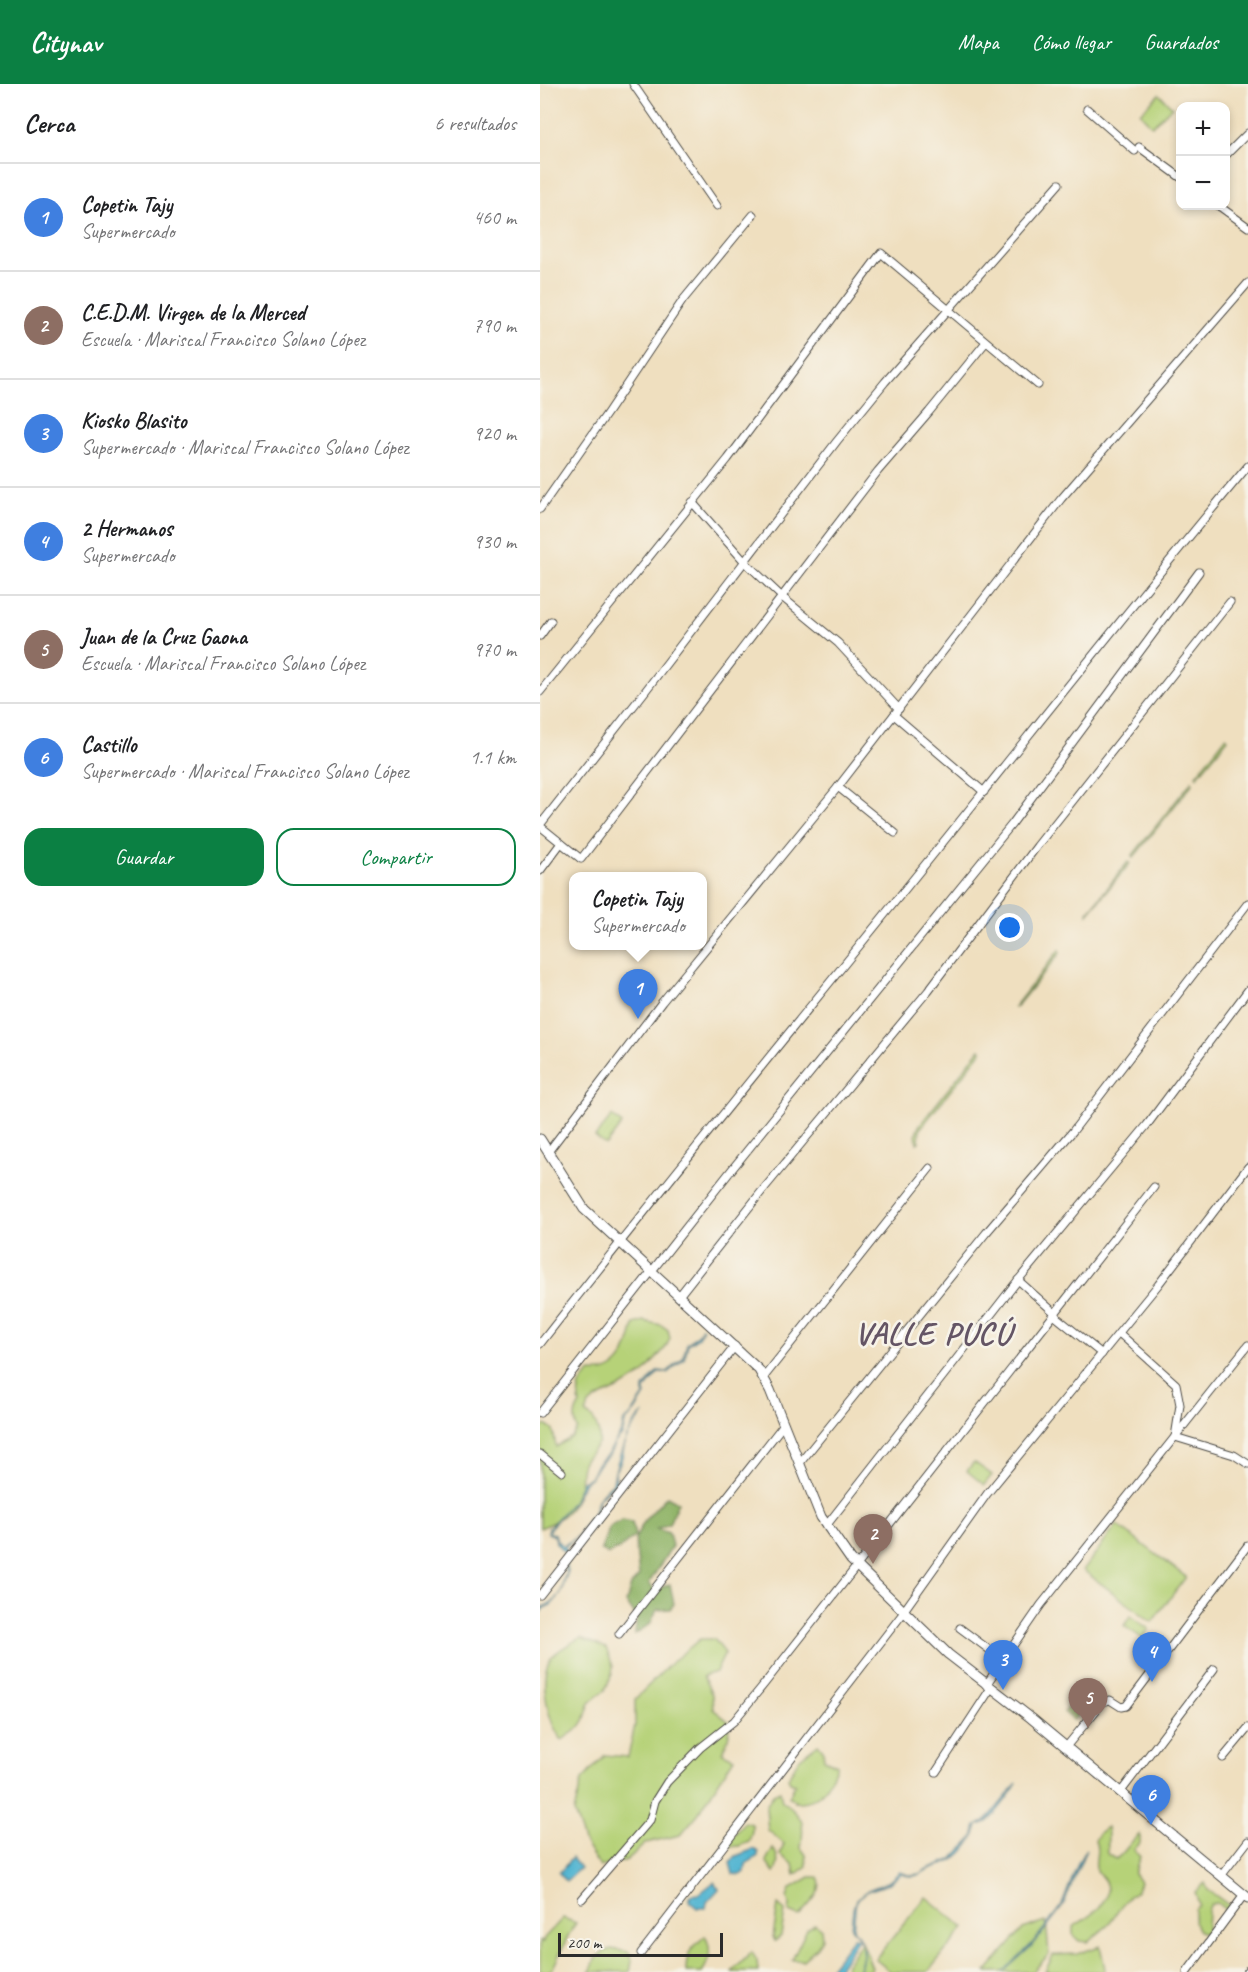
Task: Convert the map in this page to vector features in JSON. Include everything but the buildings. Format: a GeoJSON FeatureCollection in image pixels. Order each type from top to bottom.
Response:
{"type":"FeatureCollection","features":[{"type":"Feature","properties":{"kind":"main road"},"geometry":{"type":"LineString","coordinates":[[540,1139],[582,1206],[735,1346],[764,1377],[826,1526],[856,1566],[948,1654],[1066,1747],[1246,1896]]}},
{"type":"Feature","properties":{"kind":"street"},"geometry":{"type":"LineString","coordinates":[[633,84],[717,206]]}},
{"type":"Feature","properties":{"kind":"street"},"geometry":{"type":"LineString","coordinates":[[1087,110],[1137,149],[1176,174]]}},
{"type":"Feature","properties":{"kind":"street"},"geometry":{"type":"LineString","coordinates":[[1230,151],[1248,133]]}},
{"type":"Feature","properties":{"kind":"street"},"geometry":{"type":"LineString","coordinates":[[986,342],[878,471],[581,860],[540,825],[837,441],[885,382],[1059,184]]}},
{"type":"Feature","properties":{"kind":"street"},"geometry":{"type":"LineString","coordinates":[[1225,210],[1248,227]]}},
{"type":"Feature","properties":{"kind":"street"},"geometry":{"type":"LineString","coordinates":[[540,509],[683,300],[753,215]]}},
{"type":"Feature","properties":{"kind":"street"},"geometry":{"type":"LineString","coordinates":[[540,692],[728,459],[881,253],[1038,386]]}},
{"type":"Feature","properties":{"kind":"street"},"geometry":{"type":"LineString","coordinates":[[707,947],[837,787],[1068,490],[1248,283]]}},
{"type":"Feature","properties":{"kind":"street"},"geometry":{"type":"LineString","coordinates":[[540,1344],[619,1242],[1173,555],[1248,466]]}},
{"type":"Feature","properties":{"kind":"street"},"geometry":{"type":"LineString","coordinates":[[692,502],[745,562],[782,597],[838,643],[896,712],[984,792]]}},
{"type":"Feature","properties":{"kind":"street"},"geometry":{"type":"LineString","coordinates":[[540,1413],[1012,824],[1199,572]]}},
{"type":"Feature","properties":{"kind":"street"},"geometry":{"type":"LineString","coordinates":[[679,1296],[799,1146],[928,992],[1037,846],[1230,602]]}},
{"type":"Feature","properties":{"kind":"street"},"geometry":{"type":"LineString","coordinates":[[540,636],[551,621]]}},
{"type":"Feature","properties":{"kind":"street"},"geometry":{"type":"LineString","coordinates":[[837,787],[895,833]]}},
{"type":"Feature","properties":{"kind":"street"},"geometry":{"type":"LineString","coordinates":[[540,871],[561,843]]}},
{"type":"Feature","properties":{"kind":"street"},"geometry":{"type":"LineString","coordinates":[[799,1464],[986,1233],[1073,1131],[1248,903]]}},
{"type":"Feature","properties":{"kind":"street"},"geometry":{"type":"LineString","coordinates":[[548,1152],[704,950]]}},
{"type":"Feature","properties":{"kind":"street"},"geometry":{"type":"LineString","coordinates":[[826,1526],[1018,1280],[1147,1125],[1248,990]]}},
{"type":"Feature","properties":{"kind":"street"},"geometry":{"type":"LineString","coordinates":[[641,1953],[903,1612],[987,1494],[1158,1286],[1248,1167]]}},
{"type":"Feature","properties":{"kind":"street"},"geometry":{"type":"LineString","coordinates":[[764,1377],[930,1168]]}},
{"type":"Feature","properties":{"kind":"street"},"geometry":{"type":"LineString","coordinates":[[582,1899],[650,1820],[655,1801],[667,1782],[700,1748],[734,1721],[1154,1187]]}},
{"type":"Feature","properties":{"kind":"street"},"geometry":{"type":"LineString","coordinates":[[1018,1280],[1055,1315],[1102,1354]]}},
{"type":"Feature","properties":{"kind":"street"},"geometry":{"type":"LineString","coordinates":[[1119,1333],[1176,1384],[1180,1405],[1175,1437]]}},
{"type":"Feature","properties":{"kind":"street"},"geometry":{"type":"LineString","coordinates":[[936,1772],[1003,1660],[1041,1605],[1248,1345]]}},
{"type":"Feature","properties":{"kind":"street"},"geometry":{"type":"LineString","coordinates":[[540,1595],[735,1346]]}},
{"type":"Feature","properties":{"kind":"street"},"geometry":{"type":"LineString","coordinates":[[619,1634],[784,1424]]}},
{"type":"Feature","properties":{"kind":"street"},"geometry":{"type":"LineString","coordinates":[[1175,1437],[1234,1455],[1248,1464]]}},
{"type":"Feature","properties":{"kind":"street"},"geometry":{"type":"LineString","coordinates":[[540,1454],[562,1472]]}},
{"type":"Feature","properties":{"kind":"street"},"geometry":{"type":"LineString","coordinates":[[1066,1747],[1103,1702],[1110,1700],[1121,1707],[1126,1706],[1248,1545]]}},
{"type":"Feature","properties":{"kind":"street"},"geometry":{"type":"LineString","coordinates":[[960,1628],[1003,1660]]}},
{"type":"Feature","properties":{"kind":"street"},"geometry":{"type":"LineString","coordinates":[[1120,1793],[1214,1669]]}},
{"type":"Feature","properties":{"kind":"street"},"geometry":{"type":"LineString","coordinates":[[1222,1758],[1248,1728]]}},
{"type":"Feature","properties":{"kind":"street"},"geometry":{"type":"LineString","coordinates":[[1221,1876],[1248,1841]]}},
{"type":"Feature","properties":{"kind":"street"},"geometry":{"type":"LineString","coordinates":[[1187,1972],[1246,1896]]}},
{"type":"Feature","properties":{"kind":"green space"},"geometry":{"type":"Polygon","coordinates":[[[1159,94],[1172,107],[1152,126],[1140,113],[1159,94]]]}},
{"type":"Feature","properties":{"kind":"green space"},"geometry":{"type":"Polygon","coordinates":[[[1226,737],[1228,739],[1197,777],[1196,775],[1226,737]]]}},
{"type":"Feature","properties":{"kind":"green space"},"geometry":{"type":"Polygon","coordinates":[[[1192,781],[1193,783],[1133,858],[1132,856],[1192,781]]]}},
{"type":"Feature","properties":{"kind":"green space"},"geometry":{"type":"Polygon","coordinates":[[[1128,862],[1130,863],[1088,914],[1088,912],[1128,862]]]}},
{"type":"Feature","properties":{"kind":"green space"},"geometry":{"type":"Polygon","coordinates":[[[1059,950],[1060,953],[1014,1007],[1059,950]]]}},
{"type":"Feature","properties":{"kind":"green space"},"geometry":{"type":"Polygon","coordinates":[[[980,1049],[982,1051],[920,1129],[917,1143],[916,1133],[919,1126],[980,1049]]]}},
{"type":"Feature","properties":{"kind":"green space"},"geometry":{"type":"Polygon","coordinates":[[[612,1116],[622,1124],[606,1145],[595,1137],[612,1116]]]}},
{"type":"Feature","properties":{"kind":"green space"},"geometry":{"type":"Polygon","coordinates":[[[643,1321],[661,1325],[668,1330],[670,1338],[666,1347],[643,1374],[589,1405],[586,1414],[595,1423],[599,1440],[583,1463],[577,1498],[558,1519],[540,1528],[540,1428],[545,1425],[553,1430],[556,1447],[572,1437],[577,1429],[575,1416],[580,1404],[578,1394],[582,1382],[591,1372],[602,1372],[617,1365],[630,1342],[634,1324],[643,1321]]]}},
{"type":"Feature","properties":{"kind":"green space"},"geometry":{"type":"Polygon","coordinates":[[[974,1462],[992,1475],[984,1485],[967,1471],[974,1462]]]}},
{"type":"Feature","properties":{"kind":"green space"},"geometry":{"type":"Polygon","coordinates":[[[667,1496],[678,1502],[669,1524],[657,1529],[669,1533],[672,1546],[649,1583],[655,1590],[670,1584],[674,1604],[670,1609],[657,1610],[650,1624],[635,1634],[637,1617],[626,1603],[631,1585],[639,1576],[635,1539],[645,1520],[667,1496]]]}},
{"type":"Feature","properties":{"kind":"green space"},"geometry":{"type":"Polygon","coordinates":[[[622,1520],[632,1522],[635,1536],[619,1549],[608,1554],[601,1550],[610,1526],[622,1520]]]}},
{"type":"Feature","properties":{"kind":"green space"},"geometry":{"type":"Polygon","coordinates":[[[1117,1525],[1186,1577],[1152,1622],[1083,1570],[1117,1525]]]}},
{"type":"Feature","properties":{"kind":"green space"},"geometry":{"type":"Polygon","coordinates":[[[1130,1616],[1149,1629],[1142,1638],[1124,1626],[1130,1616]]]}},
{"type":"Feature","properties":{"kind":"green space"},"geometry":{"type":"Polygon","coordinates":[[[581,1638],[606,1648],[613,1666],[612,1674],[605,1690],[590,1702],[584,1721],[579,1728],[562,1740],[552,1723],[546,1701],[546,1668],[554,1654],[581,1638]]]}},
{"type":"Feature","properties":{"kind":"green space"},"geometry":{"type":"Polygon","coordinates":[[[700,1639],[714,1639],[725,1653],[716,1672],[703,1676],[712,1695],[713,1709],[728,1721],[729,1735],[723,1753],[734,1758],[698,1814],[680,1835],[646,1843],[627,1860],[600,1867],[585,1844],[574,1812],[582,1780],[605,1755],[628,1757],[635,1725],[635,1699],[672,1662],[700,1639]]]}},
{"type":"Feature","properties":{"kind":"green space"},"geometry":{"type":"Polygon","coordinates":[[[1079,1693],[1089,1701],[1074,1720],[1064,1712],[1079,1693]]]}},
{"type":"Feature","properties":{"kind":"green space"},"geometry":{"type":"Polygon","coordinates":[[[818,1744],[823,1750],[824,1759],[837,1765],[834,1773],[826,1787],[816,1797],[802,1802],[793,1802],[796,1801],[789,1797],[795,1784],[788,1778],[799,1759],[818,1744]]]}},
{"type":"Feature","properties":{"kind":"green space"},"geometry":{"type":"Polygon","coordinates":[[[780,1791],[782,1801],[795,1811],[803,1826],[801,1848],[806,1855],[807,1866],[795,1875],[793,1864],[780,1855],[784,1844],[768,1830],[766,1807],[773,1794],[780,1791]]]}},
{"type":"Feature","properties":{"kind":"green space"},"geometry":{"type":"Polygon","coordinates":[[[744,1822],[752,1824],[749,1842],[729,1847],[730,1841],[744,1822]]]}},
{"type":"Feature","properties":{"kind":"green space"},"geometry":{"type":"Polygon","coordinates":[[[1107,1827],[1108,1854],[1116,1859],[1140,1834],[1140,1843],[1134,1850],[1140,1857],[1134,1874],[1140,1882],[1137,1890],[1129,1896],[1107,1926],[1088,1942],[1079,1941],[1073,1935],[1073,1927],[1097,1910],[1106,1898],[1106,1884],[1096,1868],[1095,1840],[1107,1827]]]}},
{"type":"Feature","properties":{"kind":"green space"},"geometry":{"type":"Polygon","coordinates":[[[773,1848],[778,1860],[774,1872],[766,1861],[773,1848]]]}},
{"type":"Feature","properties":{"kind":"green space"},"geometry":{"type":"Polygon","coordinates":[[[810,1877],[818,1877],[820,1882],[815,1897],[800,1915],[789,1912],[790,1905],[787,1898],[790,1889],[810,1877]]]}},
{"type":"Feature","properties":{"kind":"green space"},"geometry":{"type":"Polygon","coordinates":[[[1205,1883],[1208,1890],[1230,1908],[1226,1910],[1217,1903],[1211,1904],[1208,1910],[1206,1933],[1201,1933],[1194,1922],[1194,1909],[1199,1905],[1195,1892],[1205,1883]]]}},
{"type":"Feature","properties":{"kind":"green space"},"geometry":{"type":"Polygon","coordinates":[[[926,1897],[964,1928],[928,1972],[891,1972],[875,1959],[926,1897]]]}},
{"type":"Feature","properties":{"kind":"green space"},"geometry":{"type":"Polygon","coordinates":[[[778,1905],[785,1911],[781,1936],[775,1941],[773,1937],[778,1905]]]}},
{"type":"Feature","properties":{"kind":"green space"},"geometry":{"type":"Polygon","coordinates":[[[563,1918],[576,1923],[553,1968],[548,1972],[540,1972],[540,1940],[543,1942],[563,1918]]]}},
{"type":"Feature","properties":{"kind":"green space"},"geometry":{"type":"Polygon","coordinates":[[[1046,1921],[1049,1954],[1033,1972],[986,1972],[1023,1929],[1046,1921]]]}},
{"type":"Feature","properties":{"kind":"green space"},"geometry":{"type":"Polygon","coordinates":[[[815,1924],[821,1929],[822,1938],[817,1947],[803,1960],[792,1960],[807,1929],[815,1924]]]}},
{"type":"Feature","properties":{"kind":"green space"},"geometry":{"type":"Polygon","coordinates":[[[705,1936],[709,1950],[705,1968],[702,1972],[686,1972],[690,1951],[705,1936]]]}},
{"type":"Feature","properties":{"kind":"green space"},"geometry":{"type":"Polygon","coordinates":[[[862,1942],[872,1968],[869,1972],[845,1972],[846,1964],[862,1942]]]}},
{"type":"Feature","properties":{"kind":"green space"},"geometry":{"type":"Polygon","coordinates":[[[1100,1946],[1104,1972],[1045,1972],[1053,1955],[1077,1954],[1100,1946]]]}},
{"type":"Feature","properties":{"kind":"green space"},"geometry":{"type":"Polygon","coordinates":[[[611,1949],[629,1952],[632,1961],[630,1972],[590,1972],[597,1957],[611,1949]]]}},
{"type":"Feature","properties":{"kind":"green space"},"geometry":{"type":"Polygon","coordinates":[[[752,1952],[757,1961],[758,1972],[732,1972],[752,1952]]]}},
{"type":"Feature","properties":{"kind":"water"},"geometry":{"type":"Polygon","coordinates":[[[702,1327],[703,1328],[698,1337],[688,1344],[684,1359],[667,1373],[658,1373],[645,1389],[645,1395],[631,1415],[644,1396],[644,1388],[658,1371],[667,1372],[683,1358],[687,1344],[700,1332],[702,1327]]]}},
{"type":"Feature","properties":{"kind":"water"},"geometry":{"type":"Polygon","coordinates":[[[629,1418],[625,1422],[622,1435],[609,1455],[598,1465],[592,1475],[597,1464],[608,1454],[622,1431],[624,1421],[629,1418]]]}},
{"type":"Feature","properties":{"kind":"water"},"geometry":{"type":"Polygon","coordinates":[[[625,1442],[621,1461],[616,1470],[620,1456],[625,1442]]]}},
{"type":"Feature","properties":{"kind":"water"},"geometry":{"type":"Polygon","coordinates":[[[615,1472],[616,1483],[599,1498],[613,1483],[615,1472]]]}},
{"type":"Feature","properties":{"kind":"water"},"geometry":{"type":"Polygon","coordinates":[[[590,1477],[585,1481],[573,1503],[550,1528],[549,1533],[555,1534],[557,1541],[563,1546],[578,1536],[594,1514],[599,1498],[596,1513],[579,1536],[564,1547],[568,1554],[565,1562],[567,1574],[563,1561],[566,1554],[556,1543],[555,1536],[548,1533],[549,1528],[574,1500],[582,1481],[590,1477]]]}},
{"type":"Feature","properties":{"kind":"water"},"geometry":{"type":"Polygon","coordinates":[[[561,1593],[551,1605],[540,1613],[541,1608],[551,1603],[561,1593]]]}},
{"type":"Feature","properties":{"kind":"water"},"geometry":{"type":"Polygon","coordinates":[[[1017,1783],[990,1819],[978,1825],[973,1837],[976,1826],[987,1820],[1017,1783]]]}},
{"type":"Feature","properties":{"kind":"water"},"geometry":{"type":"Polygon","coordinates":[[[973,1838],[966,1848],[951,1861],[931,1868],[921,1874],[915,1876],[901,1874],[888,1884],[868,1891],[856,1900],[853,1929],[856,1934],[851,1928],[856,1899],[868,1890],[888,1882],[900,1872],[909,1875],[920,1874],[927,1869],[951,1860],[973,1838]]]}},
{"type":"Feature","properties":{"kind":"water"},"geometry":{"type":"Polygon","coordinates":[[[754,1849],[758,1852],[758,1856],[746,1864],[745,1872],[741,1875],[733,1874],[730,1863],[736,1856],[754,1849]]]}},
{"type":"Feature","properties":{"kind":"water"},"geometry":{"type":"Polygon","coordinates":[[[1086,1849],[1063,1906],[1034,1944],[1003,1972],[1033,1943],[1062,1905],[1086,1849]]]}},
{"type":"Feature","properties":{"kind":"water"},"geometry":{"type":"Polygon","coordinates":[[[572,1858],[580,1868],[566,1881],[559,1873],[572,1858]]]}},
{"type":"Feature","properties":{"kind":"water"},"geometry":{"type":"Polygon","coordinates":[[[714,1882],[719,1889],[707,1902],[706,1908],[697,1908],[689,1901],[691,1895],[699,1894],[714,1882]]]}},
{"type":"Feature","properties":{"kind":"water"},"geometry":{"type":"Polygon","coordinates":[[[853,1938],[858,1939],[836,1972],[827,1972],[853,1938]]]}},
{"type":"Feature","properties":{"kind":"place","name":"Copetin Tajy"},"geometry":{"type":"Point","coordinates":[638,1019]}},
{"type":"Feature","properties":{"kind":"place","name":"C.E.D.M. Virgen de la Merced"},"geometry":{"type":"Point","coordinates":[873,1564]}},
{"type":"Feature","properties":{"kind":"place","name":"2 Hermanos"},"geometry":{"type":"Point","coordinates":[1152,1682]}},
{"type":"Feature","properties":{"kind":"place","name":"Kiosko Blasito"},"geometry":{"type":"Point","coordinates":[1003,1690]}},
{"type":"Feature","properties":{"kind":"place","name":"Juan de la Cruz Gaona"},"geometry":{"type":"Point","coordinates":[1088,1728]}},
{"type":"Feature","properties":{"kind":"place","name":"Castillo"},"geometry":{"type":"Point","coordinates":[1151,1825]}},
{"type":"Feature","properties":{"kind":"district","name":"VALLE PUCÚ"},"geometry":{"type":"Point","coordinates":[933,1333]}}]}
